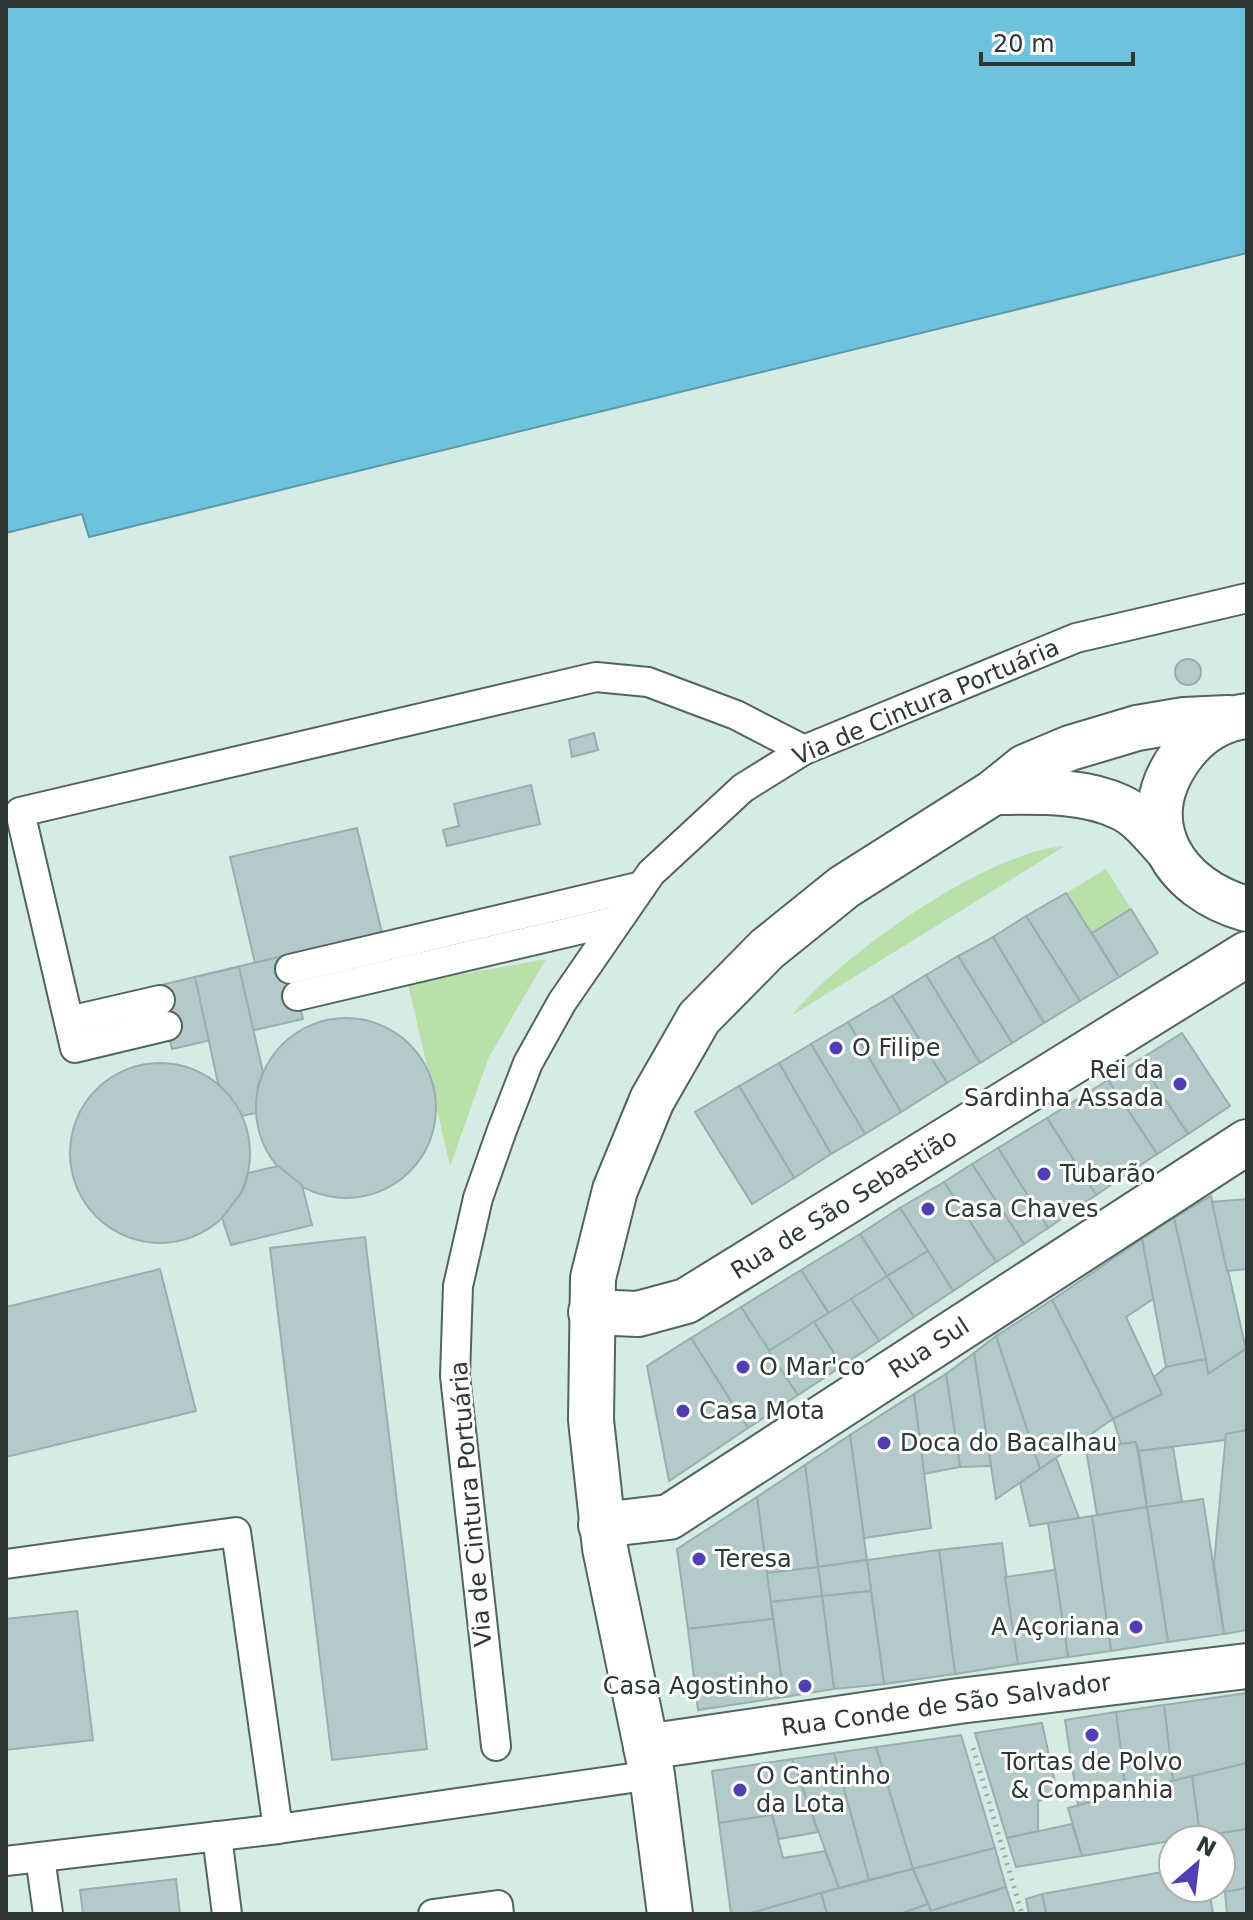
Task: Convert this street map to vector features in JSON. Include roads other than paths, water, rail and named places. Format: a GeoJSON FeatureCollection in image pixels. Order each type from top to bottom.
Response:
{"type":"FeatureCollection","features":[{"type":"Feature","properties":{"kind":"street"},"geometry":{"type":"LineString","coordinates":[[670,1914],[649,1761],[601,1525],[591,1420],[593,1278],[615,1190],[652,1100],[699,1018],[767,949],[844,887],[994,792],[1025,767],[1070,748],[1137,728],[1184,720],[1238,717]]}},
{"type":"Feature","properties":{"kind":"street"},"geometry":{"type":"LineString","coordinates":[[1167,849],[1158,819],[1160,798],[1169,772],[1192,741],[1238,717]]}},
{"type":"Feature","properties":{"kind":"street"},"geometry":{"type":"LineString","coordinates":[[994,792],[1078,796],[1120,807],[1146,825],[1184,873],[1208,894],[1247,909]]}},
{"type":"Feature","properties":{"kind":"street","name":"Rua de São Sebastião"},"geometry":{"type":"LineString","coordinates":[[591,1312],[638,1314],[686,1301],[1247,954]]}},
{"type":"Feature","properties":{"kind":"street","name":"Rua Sul"},"geometry":{"type":"LineString","coordinates":[[601,1525],[669,1517],[1247,1142]]}},
{"type":"Feature","properties":{"kind":"street","name":"Rua Conde de São Salvador"},"geometry":{"type":"LineString","coordinates":[[649,1761],[959,1701],[1247,1666]]}},
{"type":"Feature","properties":{"kind":"lane","name":"Via de Cintura Portuária"},"geometry":{"type":"LineString","coordinates":[[496,1746],[455,1376],[458,1286],[478,1198],[528,1063],[562,1002],[651,873],[743,788],[804,750],[1076,638],[1247,598]]}},
{"type":"Feature","properties":{"kind":"lane"},"geometry":{"type":"LineString","coordinates":[[164,1013],[72,1035],[20,812],[596,677],[648,682],[736,715],[804,750]]}},
{"type":"Feature","properties":{"kind":"lane"},"geometry":{"type":"LineString","coordinates":[[616,921],[293,982],[642,886]]}},
{"type":"Feature","properties":{"kind":"lane"},"geometry":{"type":"LineString","coordinates":[[6,1564],[236,1532],[278,1829]]}},
{"type":"Feature","properties":{"kind":"lane"},"geometry":{"type":"LineString","coordinates":[[6,1861],[278,1829],[649,1761]]}},
{"type":"Feature","properties":{"kind":"lane"},"geometry":{"type":"LineString","coordinates":[[217,1836],[227,1914]]}},
{"type":"Feature","properties":{"kind":"lane"},"geometry":{"type":"LineString","coordinates":[[40,1857],[48,1914]]}},
{"type":"Feature","properties":{"kind":"lane"},"geometry":{"type":"LineString","coordinates":[[433,1914],[498,1905],[499,1914]]}},
{"type":"Feature","properties":{"kind":"water"},"geometry":{"type":"Polygon","coordinates":[[[6,6],[1247,6],[1247,253],[89,537],[82,514],[6,533],[6,6]]]}},
{"type":"Feature","properties":{"kind":"place","name":"O Filipe"},"geometry":{"type":"Point","coordinates":[836,1048]}},
{"type":"Feature","properties":{"kind":"place","name":"Rei da Sardinha Assada"},"geometry":{"type":"Point","coordinates":[1180,1084]}},
{"type":"Feature","properties":{"kind":"place","name":"Tubarão"},"geometry":{"type":"Point","coordinates":[1044,1174]}},
{"type":"Feature","properties":{"kind":"place","name":"Casa Chaves"},"geometry":{"type":"Point","coordinates":[928,1209]}},
{"type":"Feature","properties":{"kind":"place","name":"O Mar'co"},"geometry":{"type":"Point","coordinates":[743,1367]}},
{"type":"Feature","properties":{"kind":"place","name":"Casa Mota"},"geometry":{"type":"Point","coordinates":[683,1411]}},
{"type":"Feature","properties":{"kind":"place","name":"Doca do Bacalhau"},"geometry":{"type":"Point","coordinates":[884,1443]}},
{"type":"Feature","properties":{"kind":"place","name":"Teresa"},"geometry":{"type":"Point","coordinates":[699,1559]}},
{"type":"Feature","properties":{"kind":"place","name":"A Açoriana"},"geometry":{"type":"Point","coordinates":[1136,1627]}},
{"type":"Feature","properties":{"kind":"place","name":"Casa Agostinho"},"geometry":{"type":"Point","coordinates":[805,1686]}},
{"type":"Feature","properties":{"kind":"place","name":"Tortas de Polvo & Companhia"},"geometry":{"type":"Point","coordinates":[1092,1735]}},
{"type":"Feature","properties":{"kind":"place","name":"O Cantinho da Lota"},"geometry":{"type":"Point","coordinates":[740,1790]}}]}
